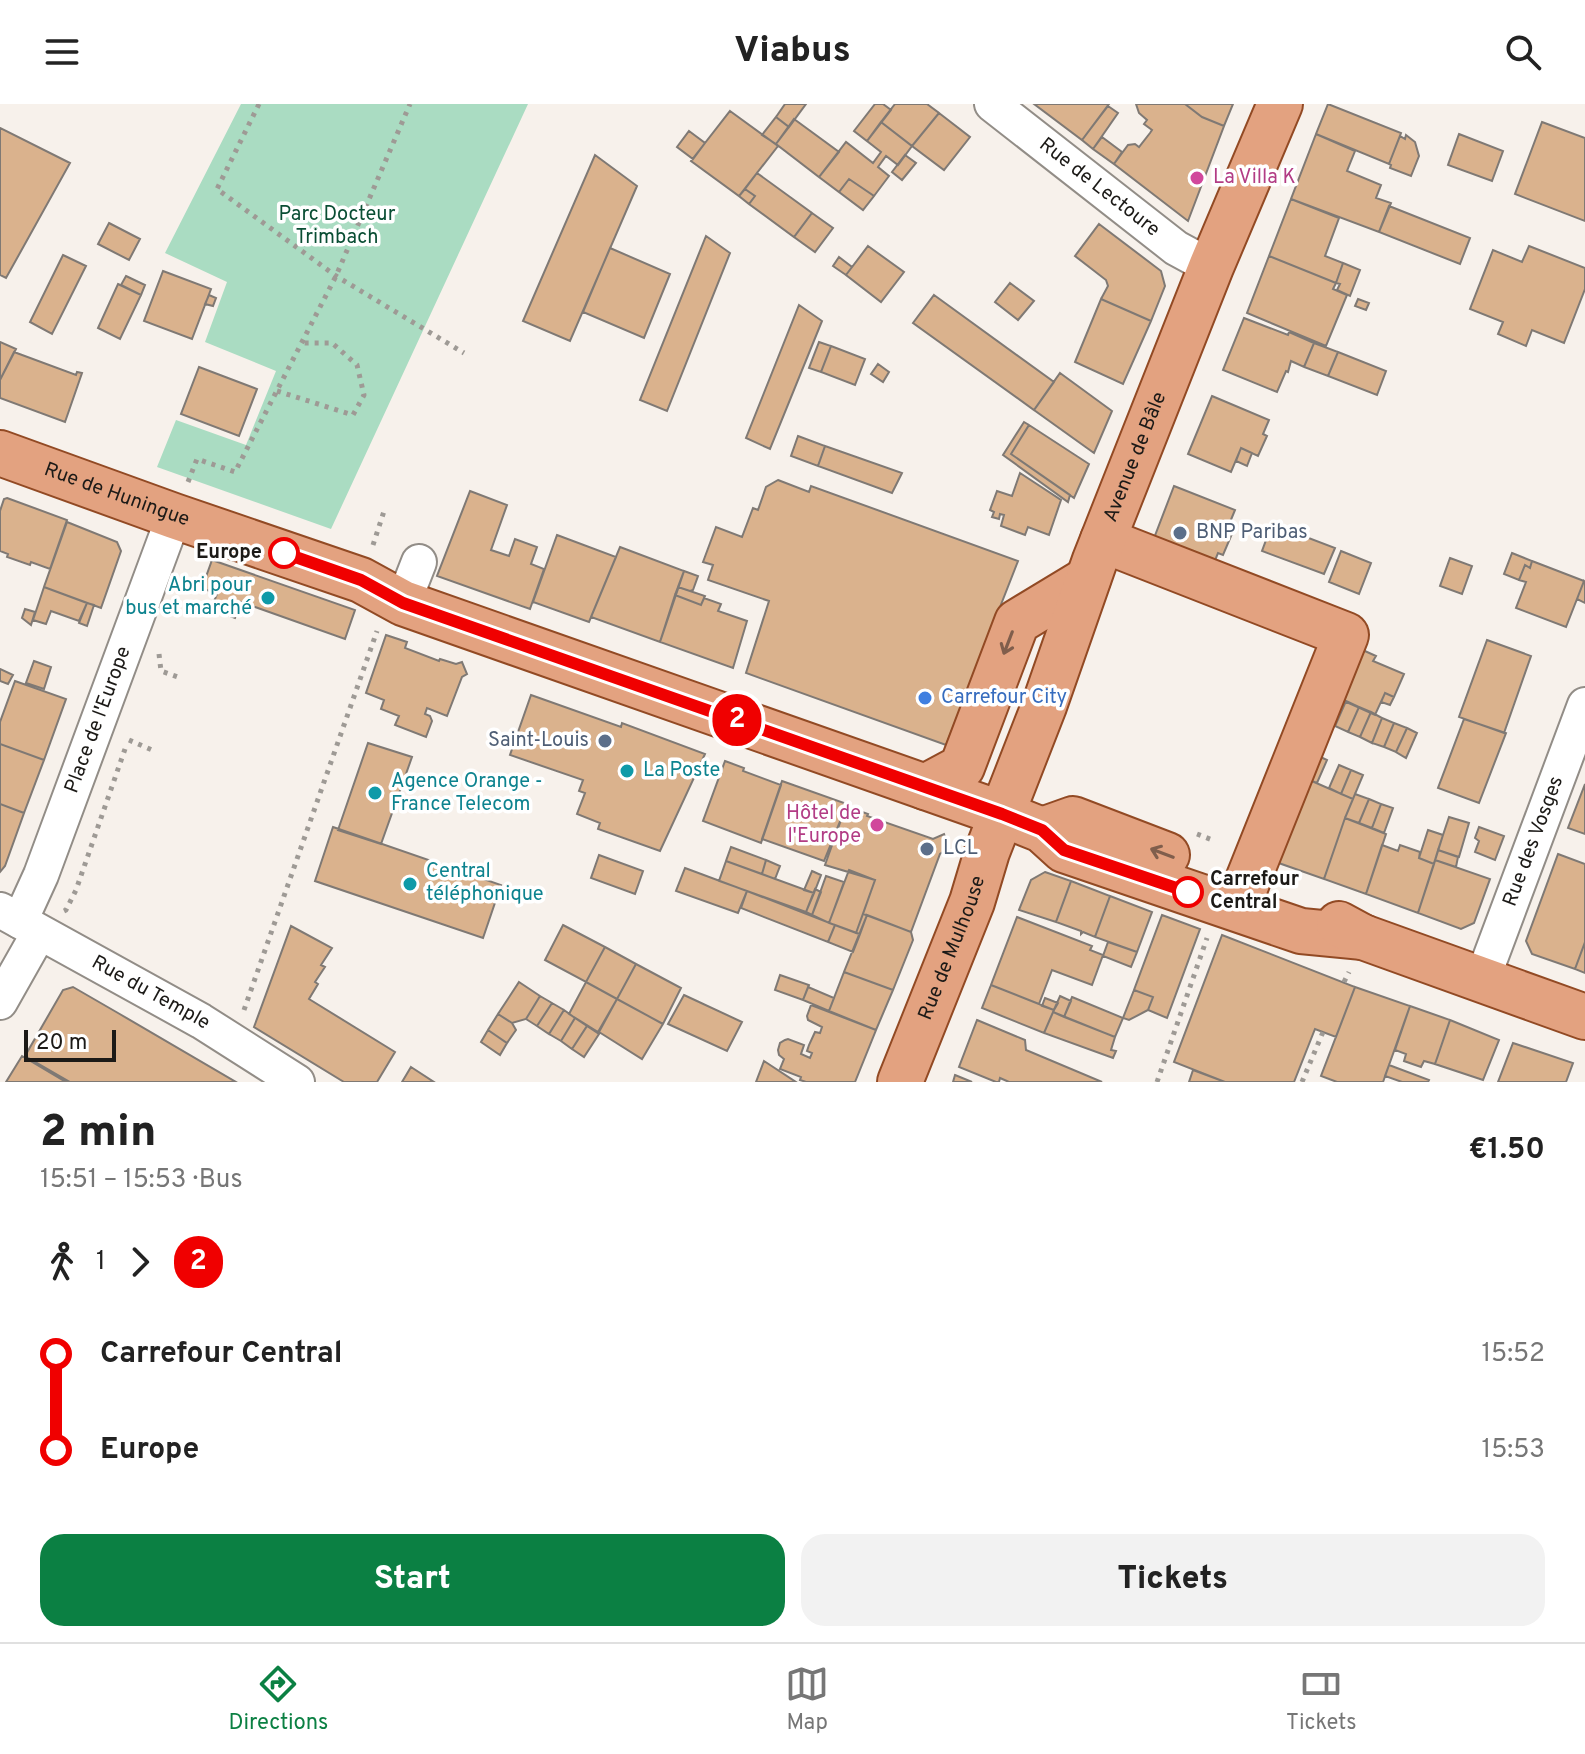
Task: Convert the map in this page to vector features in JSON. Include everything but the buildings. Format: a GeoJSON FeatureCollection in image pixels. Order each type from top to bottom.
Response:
{"type":"FeatureCollection","features":[{"type":"Feature","properties":{"kind":"main road","name":"Avenue de Bâle"},"geometry":{"type":"LineString","coordinates":[[1002,814],[1095,560],[1211,267],[1280,104]]}},
{"type":"Feature","properties":{"kind":"main road","name":"Rue de Huningue"},"geometry":{"type":"LineString","coordinates":[[0,453],[361,580],[392,612],[1002,814],[1042,830],[1064,850],[1233,894],[1312,909],[1363,937],[1585,1017]]}},
{"type":"Feature","properties":{"kind":"main road"},"geometry":{"type":"LineString","coordinates":[[925,787],[962,767],[1017,622],[1095,560],[1346,635],[1233,894]]}},
{"type":"Feature","properties":{"kind":"main road","name":"Rue de Mulhouse"},"geometry":{"type":"LineString","coordinates":[[900,1082],[972,902],[1002,814]]}},
{"type":"Feature","properties":{"kind":"street","name":"Rue de Lectoure"},"geometry":{"type":"LineString","coordinates":[[992,104],[1176,248],[1211,267]]}},
{"type":"Feature","properties":{"kind":"street","name":"Place de l'Europe"},"geometry":{"type":"LineString","coordinates":[[0,1002],[20,921],[41,875],[174,516]]}},
{"type":"Feature","properties":{"kind":"street"},"geometry":{"type":"LineString","coordinates":[[392,612],[419,562]]}},
{"type":"Feature","properties":{"kind":"street","name":"Rue des Vosges"},"geometry":{"type":"LineString","coordinates":[[1482,980],[1585,705]]}},
{"type":"Feature","properties":{"kind":"street","name":"Rue du Temple"},"geometry":{"type":"LineString","coordinates":[[20,921],[201,1021],[297,1082]]}},
{"type":"Feature","properties":{"kind":"path"},"geometry":{"type":"LineString","coordinates":[[259,104],[217,189],[336,276],[464,353]]}},
{"type":"Feature","properties":{"kind":"path"},"geometry":{"type":"LineString","coordinates":[[174,516],[197,459],[235,472],[336,276],[410,104]]}},
{"type":"Feature","properties":{"kind":"path"},"geometry":{"type":"LineString","coordinates":[[277,391],[353,415],[364,395],[357,365],[332,343],[302,343]]}},
{"type":"Feature","properties":{"kind":"path"},"geometry":{"type":"LineString","coordinates":[[372,549],[385,508]]}},
{"type":"Feature","properties":{"kind":"path"},"geometry":{"type":"LineString","coordinates":[[233,1041],[392,612]]}},
{"type":"Feature","properties":{"kind":"path"},"geometry":{"type":"LineString","coordinates":[[159,653],[161,671],[178,677]]}},
{"type":"Feature","properties":{"kind":"path"},"geometry":{"type":"LineString","coordinates":[[129,740],[152,750]]}},
{"type":"Feature","properties":{"kind":"path"},"geometry":{"type":"LineString","coordinates":[[1157,1082],[1233,894]]}},
{"type":"Feature","properties":{"kind":"path"},"geometry":{"type":"LineString","coordinates":[[1302,1082],[1323,1032]]}},
{"type":"Feature","properties":{"kind":"green space","name":"Parc Docteur Trimbach"},"geometry":{"type":"Polygon","coordinates":[[[241,104],[528,104],[331,529],[157,467],[176,420],[246,445],[276,371],[205,342],[227,282],[165,253],[241,104]]]}},
{"type":"Feature","properties":{"kind":"bus line","name":"2"},"geometry":{"type":"LineString","coordinates":[[284,553],[361,580],[403,603],[1002,814],[1042,830],[1064,850],[1188,892]]}},
{"type":"Feature","properties":{"kind":"place","name":"La Villa K"},"geometry":{"type":"Point","coordinates":[1197,178]}},
{"type":"Feature","properties":{"kind":"place","name":"BNP Paribas"},"geometry":{"type":"Point","coordinates":[1180,533]}},
{"type":"Feature","properties":{"kind":"place","name":"Europe"},"geometry":{"type":"Point","coordinates":[284,553]}},
{"type":"Feature","properties":{"kind":"place","name":"Abri pour bus et marché"},"geometry":{"type":"Point","coordinates":[268,598]}},
{"type":"Feature","properties":{"kind":"place","name":"Carrefour City"},"geometry":{"type":"Point","coordinates":[925,698]}},
{"type":"Feature","properties":{"kind":"place","name":"Saint-Louis"},"geometry":{"type":"Point","coordinates":[605,741]}},
{"type":"Feature","properties":{"kind":"place","name":"La Poste"},"geometry":{"type":"Point","coordinates":[627,771]}},
{"type":"Feature","properties":{"kind":"place","name":"Agence Orange - France Telecom"},"geometry":{"type":"Point","coordinates":[375,793]}},
{"type":"Feature","properties":{"kind":"place","name":"Hôtel de l'Europe"},"geometry":{"type":"Point","coordinates":[877,825]}},
{"type":"Feature","properties":{"kind":"place","name":"LCL"},"geometry":{"type":"Point","coordinates":[927,849]}},
{"type":"Feature","properties":{"kind":"place","name":"Central téléphonique"},"geometry":{"type":"Point","coordinates":[410,884]}},
{"type":"Feature","properties":{"kind":"place","name":"Carrefour Central"},"geometry":{"type":"Point","coordinates":[1188,892]}}]}
